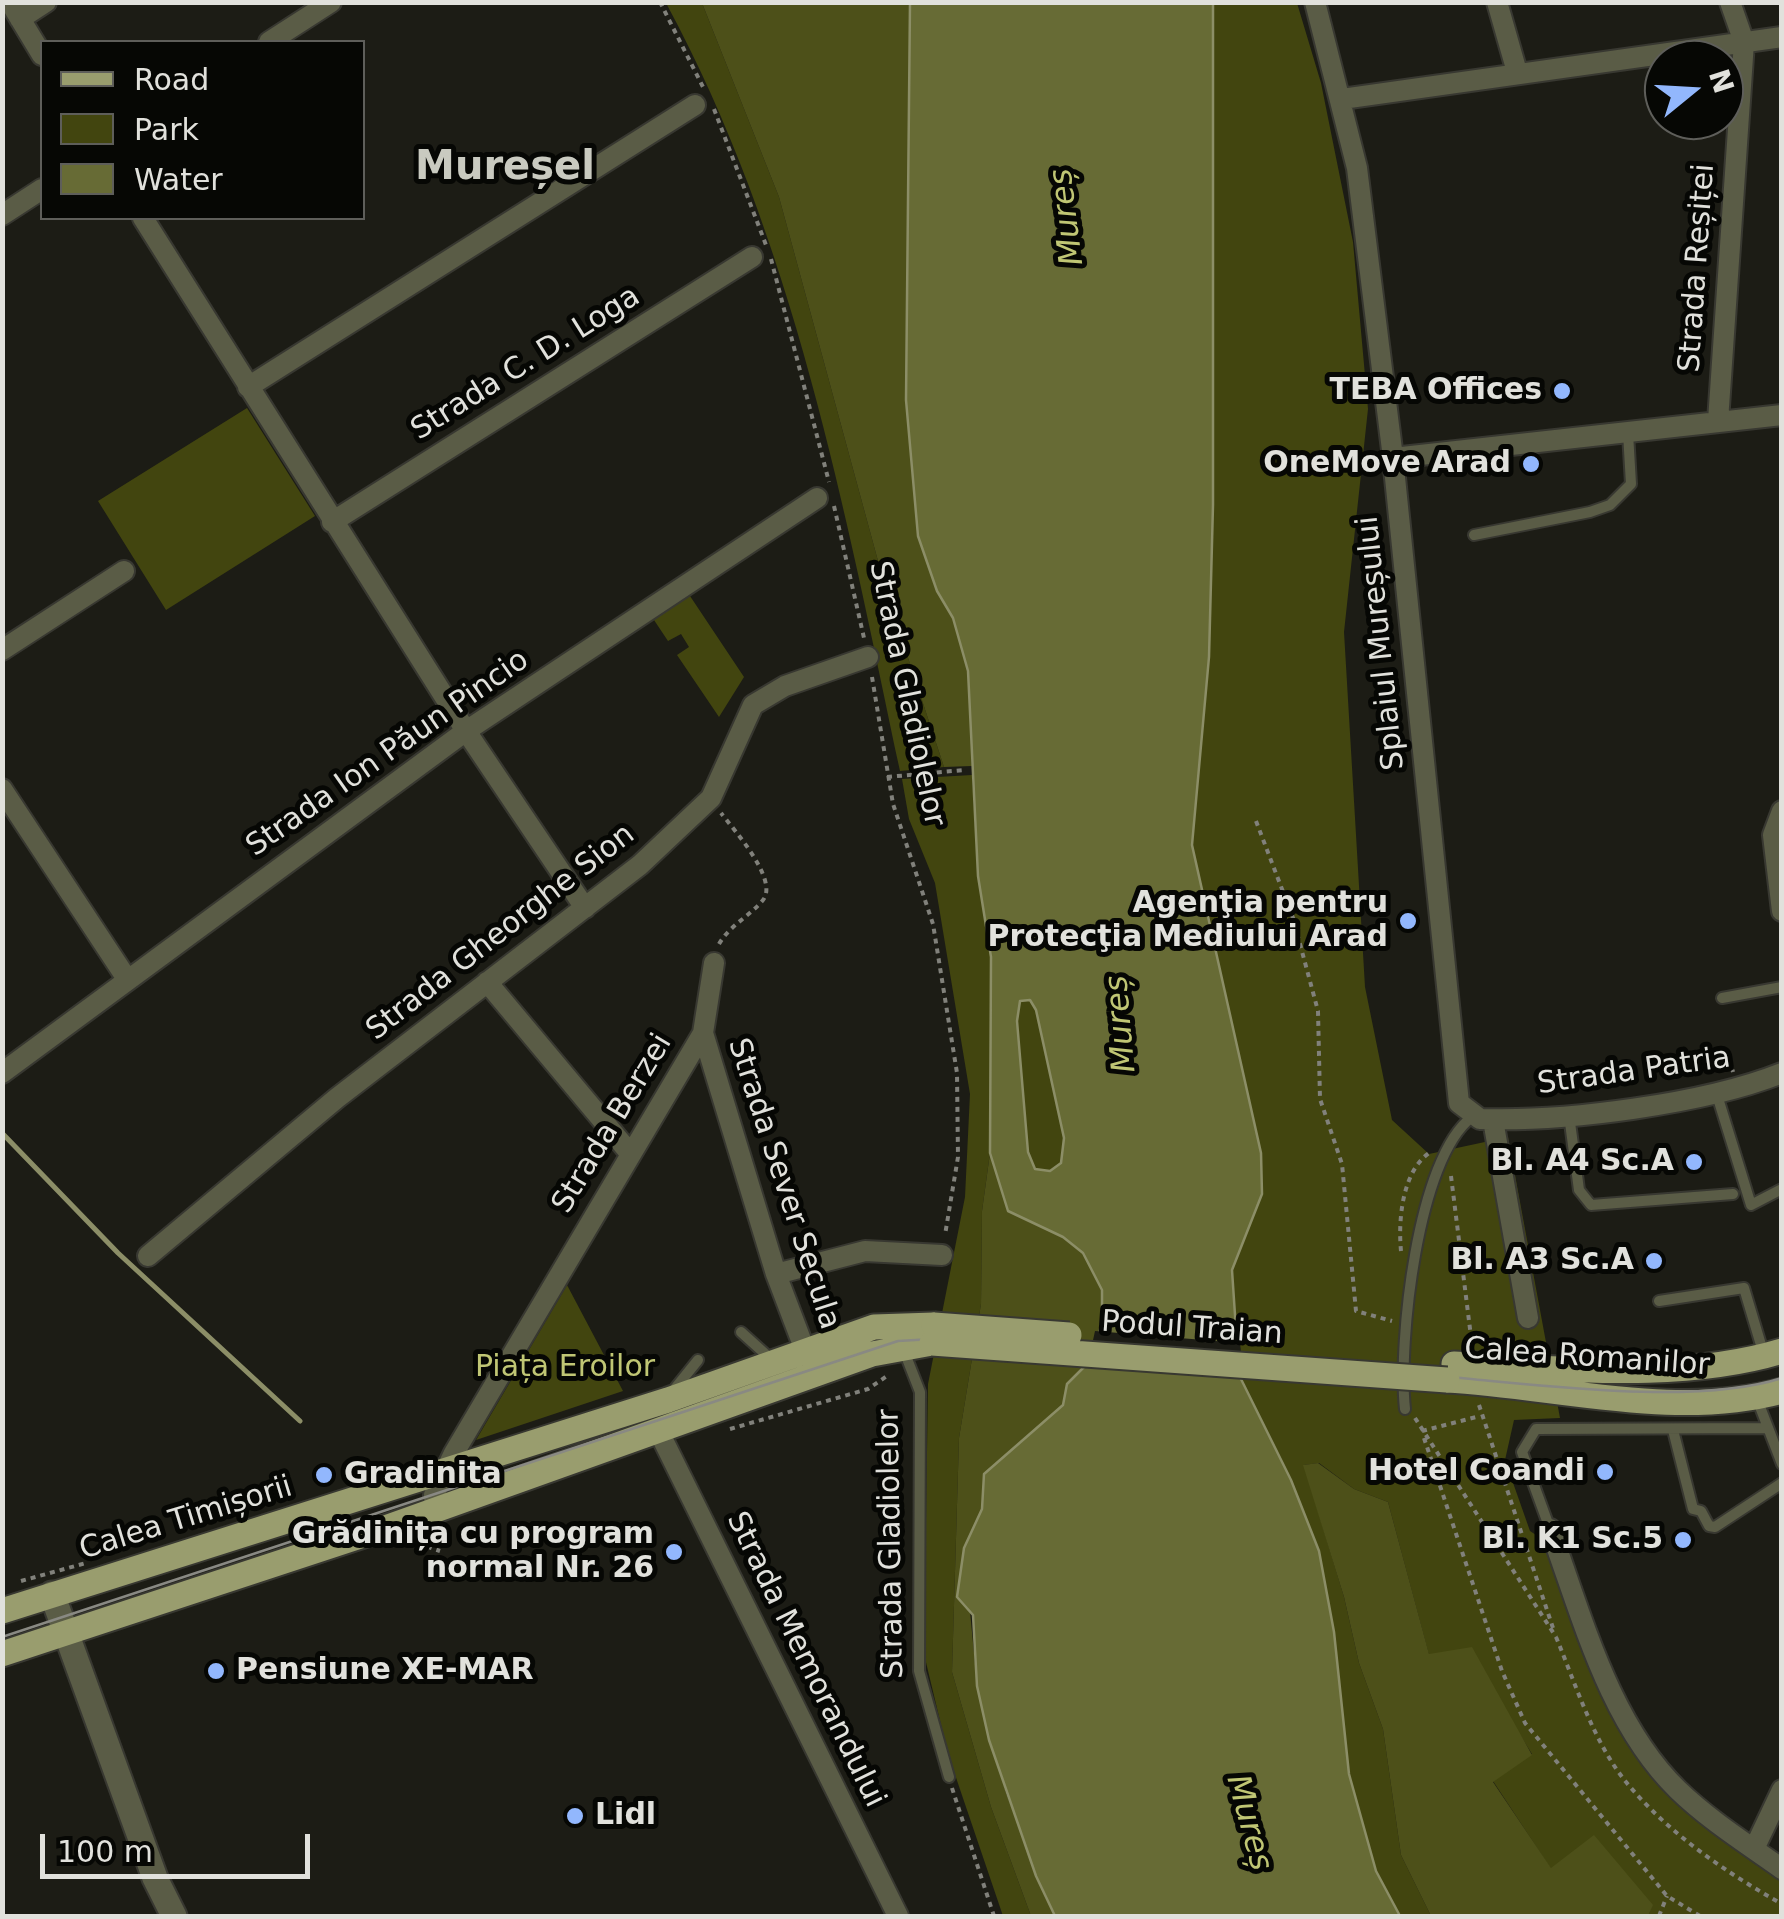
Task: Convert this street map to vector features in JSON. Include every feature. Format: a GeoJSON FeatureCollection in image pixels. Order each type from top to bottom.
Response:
{"type":"FeatureCollection","features":[{"type":"Feature","properties":{"kind":"main road","name":"Calea Timișorii"},"geometry":{"type":"LineString","coordinates":[[2,1611],[668,1400],[874,1327],[933,1334]]}},
{"type":"Feature","properties":{"kind":"main road"},"geometry":{"type":"LineString","coordinates":[[2,1654],[435,1509],[933,1334]]}},
{"type":"Feature","properties":{"kind":"main road","name":"Podul Traian"},"geometry":{"type":"LineString","coordinates":[[933,1334],[1447,1372]]}},
{"type":"Feature","properties":{"kind":"main road","name":"Calea Romanilor"},"geometry":{"type":"LineString","coordinates":[[1447,1372],[1474,1365],[1668,1370],[1720,1366],[1773,1353]]}},
{"type":"Feature","properties":{"kind":"main road","name":"Calea Romanilor"},"geometry":{"type":"LineString","coordinates":[[1447,1372],[1663,1400],[1756,1397],[1782,1390]]}},
{"type":"Feature","properties":{"kind":"street"},"geometry":{"type":"LineString","coordinates":[[40,52],[15,11],[46,2]]}},
{"type":"Feature","properties":{"kind":"street"},"geometry":{"type":"LineString","coordinates":[[273,40],[331,2]]}},
{"type":"Feature","properties":{"kind":"street","name":"Splaiul Mureșului"},"geometry":{"type":"LineString","coordinates":[[1316,2],[1357,168],[1475,1113]]}},
{"type":"Feature","properties":{"kind":"street"},"geometry":{"type":"LineString","coordinates":[[1497,2],[1517,72]]}},
{"type":"Feature","properties":{"kind":"street","name":"Strada Reșiței"},"geometry":{"type":"LineString","coordinates":[[1730,2],[1743,40]]}},
{"type":"Feature","properties":{"kind":"street"},"geometry":{"type":"LineString","coordinates":[[1744,42],[1782,37]]}},
{"type":"Feature","properties":{"kind":"street"},"geometry":{"type":"LineString","coordinates":[[1342,99],[1644,55]]}},
{"type":"Feature","properties":{"kind":"street"},"geometry":{"type":"LineString","coordinates":[[248,387],[694,105]]}},
{"type":"Feature","properties":{"kind":"street","name":"Strada Reșiței"},"geometry":{"type":"LineString","coordinates":[[1718,421],[1737,140]]}},
{"type":"Feature","properties":{"kind":"street"},"geometry":{"type":"LineString","coordinates":[[2,215],[40,191]]}},
{"type":"Feature","properties":{"kind":"street"},"geometry":{"type":"LineString","coordinates":[[144,220],[466,732],[585,908]]}},
{"type":"Feature","properties":{"kind":"street","name":"Strada C. D. Loga"},"geometry":{"type":"LineString","coordinates":[[332,522],[752,257]]}},
{"type":"Feature","properties":{"kind":"street"},"geometry":{"type":"LineString","coordinates":[[1394,458],[1782,415]]}},
{"type":"Feature","properties":{"kind":"street","name":"Strada Ion Păun Pincio"},"geometry":{"type":"LineString","coordinates":[[2,1074],[466,732],[826,495]]}},
{"type":"Feature","properties":{"kind":"street"},"geometry":{"type":"LineString","coordinates":[[2,650],[124,570]]}},
{"type":"Feature","properties":{"kind":"street","name":"Strada Gheorghe Sion"},"geometry":{"type":"LineString","coordinates":[[148,1256],[338,1098],[640,865],[711,798],[753,705],[786,686],[868,656]]}},
{"type":"Feature","properties":{"kind":"street"},"geometry":{"type":"LineString","coordinates":[[2,790],[127,980]]}},
{"type":"Feature","properties":{"kind":"street"},"geometry":{"type":"LineString","coordinates":[[1782,811],[1772,835],[1782,911]]}},
{"type":"Feature","properties":{"kind":"street","name":"Strada Berzei"},"geometry":{"type":"LineString","coordinates":[[435,1509],[434,1496],[446,1470],[628,1152],[703,1033],[714,963]]}},
{"type":"Feature","properties":{"kind":"street"},"geometry":{"type":"LineString","coordinates":[[488,982],[628,1152]]}},
{"type":"Feature","properties":{"kind":"street","name":"Strada Sever Secula"},"geometry":{"type":"LineString","coordinates":[[703,1033],[776,1274],[806,1353]]}},
{"type":"Feature","properties":{"kind":"street","name":"Strada Patria"},"geometry":{"type":"LineString","coordinates":[[1475,1113],[1568,1114],[1717,1095],[1782,1072]]}},
{"type":"Feature","properties":{"kind":"street"},"geometry":{"type":"LineString","coordinates":[[1475,1113],[1528,1318]]}},
{"type":"Feature","properties":{"kind":"street"},"geometry":{"type":"LineString","coordinates":[[776,1274],[865,1250],[942,1255]]}},
{"type":"Feature","properties":{"kind":"street","name":"Strada Memorandului"},"geometry":{"type":"LineString","coordinates":[[658,1430],[898,1916]]}},
{"type":"Feature","properties":{"kind":"street"},"geometry":{"type":"LineString","coordinates":[[1550,1529],[1608,1682],[1637,1738],[1675,1788],[1782,1869]]}},
{"type":"Feature","properties":{"kind":"street"},"geometry":{"type":"LineString","coordinates":[[52,1594],[174,1916]]}},
{"type":"Feature","properties":{"kind":"street"},"geometry":{"type":"LineString","coordinates":[[1754,1850],[1782,1790]]}},
{"type":"Feature","properties":{"kind":"lane"},"geometry":{"type":"LineString","coordinates":[[1474,535],[1610,505],[1630,484],[1628,432]]}},
{"type":"Feature","properties":{"kind":"lane"},"geometry":{"type":"LineString","coordinates":[[1722,998],[1782,987]]}},
{"type":"Feature","properties":{"kind":"lane"},"geometry":{"type":"LineString","coordinates":[[1717,1095],[1750,1204],[1782,1189]]}},
{"type":"Feature","properties":{"kind":"lane"},"geometry":{"type":"LineString","coordinates":[[1405,1409],[1418,1236],[1433,1177],[1459,1127],[1475,1113]]}},
{"type":"Feature","properties":{"kind":"lane"},"geometry":{"type":"LineString","coordinates":[[1568,1114],[1579,1190],[1591,1205],[1733,1194]]}},
{"type":"Feature","properties":{"kind":"lane"},"geometry":{"type":"LineString","coordinates":[[1659,1301],[1744,1288],[1773,1353]]}},
{"type":"Feature","properties":{"kind":"lane"},"geometry":{"type":"LineString","coordinates":[[741,1332],[776,1364]]}},
{"type":"Feature","properties":{"kind":"lane","name":"Strada Gladiolelor"},"geometry":{"type":"LineString","coordinates":[[901,1346],[920,1392],[920,1671],[949,1777]]}},
{"type":"Feature","properties":{"kind":"lane"},"geometry":{"type":"LineString","coordinates":[[668,1400],[698,1360]]}},
{"type":"Feature","properties":{"kind":"lane"},"geometry":{"type":"LineString","coordinates":[[1756,1397],[1782,1464]]}},
{"type":"Feature","properties":{"kind":"lane"},"geometry":{"type":"LineString","coordinates":[[1550,1529],[1522,1452],[1530,1432],[1546,1427],[1768,1428]]}},
{"type":"Feature","properties":{"kind":"lane"},"geometry":{"type":"LineString","coordinates":[[1672,1430],[1693,1509],[1701,1512],[1710,1526],[1782,1483]]}},
{"type":"Feature","properties":{"kind":"path","name":"Strada Gladiolelor"},"geometry":{"type":"LineString","coordinates":[[660,2],[726,135],[768,249],[868,656],[887,777],[930,910],[957,1073],[958,1156],[942,1255]]}},
{"type":"Feature","properties":{"kind":"path"},"geometry":{"type":"LineString","coordinates":[[887,777],[964,770]]}},
{"type":"Feature","properties":{"kind":"path"},"geometry":{"type":"LineString","coordinates":[[711,798],[764,874],[768,887],[765,898],[720,940],[714,963]]}},
{"type":"Feature","properties":{"kind":"path"},"geometry":{"type":"LineString","coordinates":[[1256,821],[1293,918],[1318,1011],[1320,1099],[1342,1164],[1356,1311],[1392,1321]]}},
{"type":"Feature","properties":{"kind":"path"},"geometry":{"type":"LineString","coordinates":[[1402,1258],[1400,1226],[1411,1176],[1430,1152],[1448,1148],[1474,1365]]}},
{"type":"Feature","properties":{"kind":"path"},"geometry":{"type":"LineString","coordinates":[[1390,1333],[1394,1306]]}},
{"type":"Feature","properties":{"kind":"path"},"geometry":{"type":"LineString","coordinates":[[724,1431],[868,1389],[887,1376]]}},
{"type":"Feature","properties":{"kind":"path"},"geometry":{"type":"LineString","coordinates":[[1422,1431],[1481,1416]]}},
{"type":"Feature","properties":{"kind":"path"},"geometry":{"type":"LineString","coordinates":[[1408,1423],[1422,1431],[1556,1636]]}},
{"type":"Feature","properties":{"kind":"path"},"geometry":{"type":"LineString","coordinates":[[1422,1431],[1502,1671],[1525,1723],[1667,1896],[1700,1916]]}},
{"type":"Feature","properties":{"kind":"path"},"geometry":{"type":"LineString","coordinates":[[949,1777],[994,1916]]}},
{"type":"Feature","properties":{"kind":"path"},"geometry":{"type":"LineString","coordinates":[[1659,1916],[1667,1896]]}},
{"type":"Feature","properties":{"kind":"green space"},"geometry":{"type":"Polygon","coordinates":[[[666,3],[702,3],[779,197],[887,594],[944,767],[900,771],[836,476],[782,281],[711,93],[666,3]]]}},
{"type":"Feature","properties":{"kind":"green space"},"geometry":{"type":"Polygon","coordinates":[[[1213,3],[1297,3],[1321,83],[1353,242],[1368,409],[1344,632],[1365,987],[1392,1120],[1429,1154],[1508,1137],[1560,1418],[1514,1420],[1505,1460],[1530,1531],[1542,1539],[1605,1697],[1668,1791],[1781,1881],[1781,1916],[1648,1916],[1652,1905],[1551,1869],[1493,1781],[1532,1754],[1502,1706],[1429,1655],[1388,1502],[1354,1489],[1319,1463],[1304,1465],[1344,1597],[1359,1663],[1383,1729],[1401,1855],[1431,1916],[1400,1916],[1376,1871],[1349,1774],[1334,1632],[1319,1551],[1291,1480],[1239,1375],[1232,1270],[1262,1194],[1261,1153],[1192,845],[1209,657],[1213,505],[1213,3]]]}},
{"type":"Feature","properties":{"kind":"green space"},"geometry":{"type":"Polygon","coordinates":[[[247,408],[315,516],[166,610],[98,501],[247,408]]]}},
{"type":"Feature","properties":{"kind":"green space"},"geometry":{"type":"Polygon","coordinates":[[[688,593],[744,677],[719,717],[677,655],[689,647],[681,634],[668,641],[652,617],[688,593]]]}},
{"type":"Feature","properties":{"kind":"green space"},"geometry":{"type":"Polygon","coordinates":[[[972,775],[978,876],[991,957],[990,1153],[982,1211],[981,1304],[959,1438],[952,1672],[991,1807],[1031,1916],[1003,1916],[948,1754],[924,1654],[928,1384],[965,1197],[970,1094],[935,883],[909,819],[902,779],[972,775]]]}},
{"type":"Feature","properties":{"kind":"green space"},"geometry":{"type":"Polygon","coordinates":[[[1030,1000],[1036,1010],[1064,1138],[1061,1163],[1050,1171],[1035,1169],[1028,1153],[1017,1021],[1020,1001],[1030,1000]]]}},
{"type":"Feature","properties":{"kind":"green space","name":"Piața Eroilor"},"geometry":{"type":"Polygon","coordinates":[[[567,1285],[623,1391],[476,1440],[567,1285]]]}},
{"type":"Feature","properties":{"kind":"shaded area"},"geometry":{"type":"Polygon","coordinates":[[[702,3],[910,3],[906,400],[918,536],[937,591],[953,618],[968,671],[972,766],[944,767],[887,594],[779,197],[702,3]]]}},
{"type":"Feature","properties":{"kind":"shaded area"},"geometry":{"type":"Polygon","coordinates":[[[990,1153],[1008,1211],[1063,1237],[1083,1253],[1102,1290],[1102,1320],[1094,1357],[1067,1384],[1063,1405],[984,1474],[982,1509],[964,1548],[977,1685],[1006,1793],[1055,1916],[1031,1916],[991,1807],[952,1672],[959,1438],[981,1304],[982,1211],[990,1153]]]}},
{"type":"Feature","properties":{"kind":"shaded area"},"geometry":{"type":"Polygon","coordinates":[[[1318,1463],[1354,1489],[1388,1502],[1429,1654],[1472,1647],[1532,1755],[1493,1782],[1551,1868],[1594,1835],[1653,1905],[1648,1916],[1431,1916],[1401,1855],[1383,1729],[1359,1663],[1344,1597],[1303,1465],[1318,1463]]]}},
{"type":"Feature","properties":{"kind":"water","name":"Mureș"},"geometry":{"type":"Polygon","coordinates":[[[910,3],[1213,3],[1213,505],[1209,657],[1192,845],[1261,1153],[1262,1194],[1232,1270],[1239,1375],[1291,1480],[1319,1551],[1334,1632],[1349,1774],[1376,1871],[1400,1916],[1055,1916],[1036,1876],[989,1740],[977,1686],[973,1615],[957,1597],[964,1548],[982,1509],[984,1474],[1063,1405],[1067,1384],[1094,1357],[1102,1320],[1102,1290],[1083,1253],[1063,1237],[1008,1211],[990,1153],[991,957],[978,876],[968,671],[953,618],[937,591],[918,536],[906,400],[910,3]],[[1030,1000],[1020,1001],[1017,1021],[1028,1152],[1035,1169],[1050,1171],[1061,1163],[1064,1138],[1036,1010],[1030,1000]]]}},
{"type":"Feature","properties":{"kind":"pier"},"geometry":{"type":"Polygon","coordinates":[[[1095,1331],[1240,1343],[1243,1370],[1090,1354],[1095,1331]]]}},
{"type":"Feature","properties":{"kind":"waterway"},"geometry":{"type":"LineString","coordinates":[[2,1133],[118,1253],[300,1421]]}},
{"type":"Feature","properties":{"kind":"tram line"},"geometry":{"type":"LineString","coordinates":[[2,1637],[898,1341],[933,1339],[1617,1391],[1706,1391],[1782,1378]]}},
{"type":"Feature","properties":{"kind":"place","name":"TEBA Offices"},"geometry":{"type":"Point","coordinates":[1562,391]}},
{"type":"Feature","properties":{"kind":"place","name":"OneMove Arad"},"geometry":{"type":"Point","coordinates":[1531,464]}},
{"type":"Feature","properties":{"kind":"place","name":"Agenţia pentru Protecţia Mediului Arad"},"geometry":{"type":"Point","coordinates":[1408,921]}},
{"type":"Feature","properties":{"kind":"place","name":"Bl. A4 Sc.A"},"geometry":{"type":"Point","coordinates":[1694,1162]}},
{"type":"Feature","properties":{"kind":"place","name":"Bl. A3 Sc.A"},"geometry":{"type":"Point","coordinates":[1654,1261]}},
{"type":"Feature","properties":{"kind":"place","name":"Hotel Coandi"},"geometry":{"type":"Point","coordinates":[1605,1472]}},
{"type":"Feature","properties":{"kind":"place","name":"Gradinita"},"geometry":{"type":"Point","coordinates":[324,1475]}},
{"type":"Feature","properties":{"kind":"place","name":"Bl. K1 Sc.5"},"geometry":{"type":"Point","coordinates":[1683,1540]}},
{"type":"Feature","properties":{"kind":"place","name":"Grădinița cu program normal Nr. 26"},"geometry":{"type":"Point","coordinates":[674,1552]}},
{"type":"Feature","properties":{"kind":"place","name":"Pensiune XE-MAR"},"geometry":{"type":"Point","coordinates":[216,1671]}},
{"type":"Feature","properties":{"kind":"place","name":"Lidl"},"geometry":{"type":"Point","coordinates":[575,1816]}},
{"type":"Feature","properties":{"kind":"district","name":"Mureșel"},"geometry":{"type":"Point","coordinates":[505,169]}}]}
